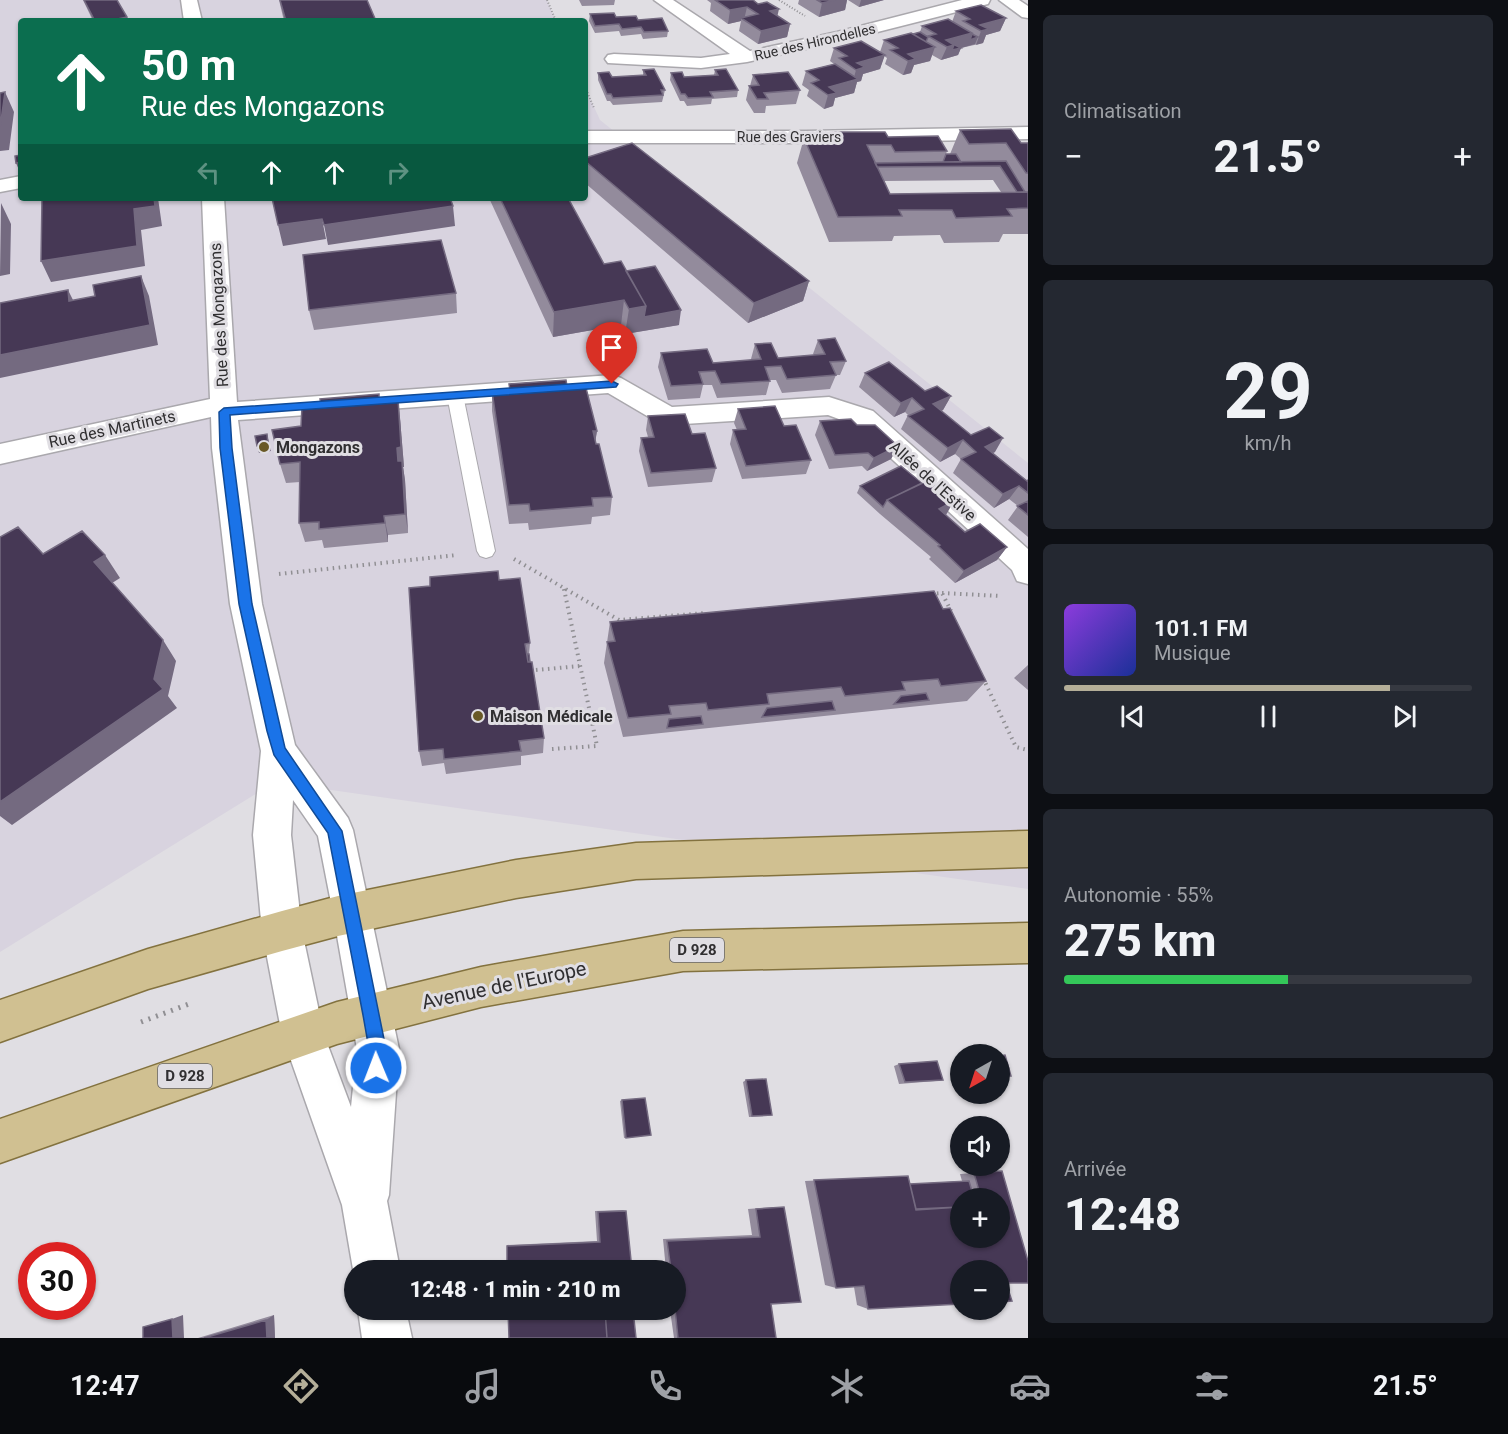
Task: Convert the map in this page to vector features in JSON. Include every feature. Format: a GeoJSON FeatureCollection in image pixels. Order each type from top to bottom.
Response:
{"type":"FeatureCollection","features":[{"type":"Feature","properties":{"kind":"main road"},"geometry":{"type":"LineString","coordinates":[[0,1021],[148,969],[282,931],[353,913],[516,879],[636,861],[1028,849]]}},
{"type":"Feature","properties":{"kind":"main road","name":"Avenue de l'Europe"},"geometry":{"type":"LineString","coordinates":[[0,1141],[303,1035],[481,987],[684,951],[1028,943]]}},
{"type":"Feature","properties":{"kind":"street"},"geometry":{"type":"LineString","coordinates":[[189,0],[192,18]]}},
{"type":"Feature","properties":{"kind":"street","name":"Rue des Hirondelles"},"geometry":{"type":"LineString","coordinates":[[662,0],[747,57],[838,37],[982,0]]}},
{"type":"Feature","properties":{"kind":"street"},"geometry":{"type":"LineString","coordinates":[[1007,0],[1028,13]]}},
{"type":"Feature","properties":{"kind":"street"},"geometry":{"type":"LineString","coordinates":[[614,59],[701,63],[747,57]]}},
{"type":"Feature","properties":{"kind":"street","name":"Rue des Graviers"},"geometry":{"type":"LineString","coordinates":[[588,137],[853,137],[1028,133]]}},
{"type":"Feature","properties":{"kind":"street"},"geometry":{"type":"LineString","coordinates":[[0,186],[18,183]]}},
{"type":"Feature","properties":{"kind":"street","name":"Rue des Mongazons"},"geometry":{"type":"LineString","coordinates":[[213,201],[226,448],[246,604],[279,751]]}},
{"type":"Feature","properties":{"kind":"street","name":"Allée de l'Estive"},"geometry":{"type":"LineString","coordinates":[[224,408],[612,384],[668,416],[829,406],[864,418],[1025,564],[1028,572]]}},
{"type":"Feature","properties":{"kind":"street","name":"Rue des Martinets"},"geometry":{"type":"LineString","coordinates":[[0,454],[224,408]]}},
{"type":"Feature","properties":{"kind":"street"},"geometry":{"type":"LineString","coordinates":[[279,751],[335,831],[353,913],[378,1049],[365,1206]]}},
{"type":"Feature","properties":{"kind":"street"},"geometry":{"type":"LineString","coordinates":[[279,751],[272,835],[282,931],[303,1035],[365,1206],[374,1260]]}},
{"type":"Feature","properties":{"kind":"street"},"geometry":{"type":"LineString","coordinates":[[384,1320],[387,1338]]}},
{"type":"Feature","properties":{"kind":"lane"},"geometry":{"type":"LineString","coordinates":[[455,395],[486,551]]}},
{"type":"Feature","properties":{"kind":"path"},"geometry":{"type":"LineString","coordinates":[[547,0],[555,18]]}},
{"type":"Feature","properties":{"kind":"path"},"geometry":{"type":"LineString","coordinates":[[243,577],[423,561],[486,551],[508,555],[619,620],[711,612]]}},
{"type":"Feature","properties":{"kind":"path"},"geometry":{"type":"LineString","coordinates":[[552,748],[597,746],[564,588]]}},
{"type":"Feature","properties":{"kind":"path"},"geometry":{"type":"LineString","coordinates":[[919,595],[942,593],[1006,596]]}},
{"type":"Feature","properties":{"kind":"path"},"geometry":{"type":"LineString","coordinates":[[942,593],[952,614]]}},
{"type":"Feature","properties":{"kind":"path"},"geometry":{"type":"LineString","coordinates":[[536,670],[580,666]]}},
{"type":"Feature","properties":{"kind":"path"},"geometry":{"type":"LineString","coordinates":[[982,675],[1016,747],[1028,750]]}},
{"type":"Feature","properties":{"kind":"path"},"geometry":{"type":"LineString","coordinates":[[141,1022],[189,1004]]}},
{"type":"Feature","properties":{"kind":"shaded area"},"geometry":{"type":"Polygon","coordinates":[[[0,0],[547,0],[555,18],[18,18],[18,201],[588,201],[588,94],[600,120],[1028,463],[1028,889],[275,782],[0,952],[0,0]]]}},
{"type":"Feature","properties":{"kind":"building"},"geometry":{"type":"Polygon","coordinates":[[[84,0],[117,0],[127,17],[122,18],[93,18],[84,0]]]}},
{"type":"Feature","properties":{"kind":"building"},"geometry":{"type":"Polygon","coordinates":[[[280,0],[367,0],[375,18],[285,18],[280,0]]]}},
{"type":"Feature","properties":{"kind":"building"},"geometry":{"type":"Polygon","coordinates":[[[715,0],[753,0],[758,4],[767,2],[779,9],[770,11],[790,24],[761,31],[741,18],[758,14],[747,7],[730,10],[715,0]]]}},
{"type":"Feature","properties":{"kind":"building"},"geometry":{"type":"Polygon","coordinates":[[[817,0],[836,0],[822,3],[817,0]]]}},
{"type":"Feature","properties":{"kind":"building"},"geometry":{"type":"Polygon","coordinates":[[[981,5],[1006,18],[980,25],[989,29],[981,31],[963,21],[970,19],[956,11],[981,5]]]}},
{"type":"Feature","properties":{"kind":"building"},"geometry":{"type":"Polygon","coordinates":[[[614,13],[616,17],[636,16],[638,20],[662,18],[668,31],[644,32],[641,27],[622,29],[619,24],[595,26],[590,14],[614,13]]]}},
{"type":"Feature","properties":{"kind":"building"},"geometry":{"type":"Polygon","coordinates":[[[948,19],[972,33],[946,40],[954,45],[947,47],[928,36],[936,34],[922,26],[948,19]]]}},
{"type":"Feature","properties":{"kind":"building"},"geometry":{"type":"Polygon","coordinates":[[[920,32],[928,37],[926,42],[913,34],[920,32]]]}},
{"type":"Feature","properties":{"kind":"building"},"geometry":{"type":"Polygon","coordinates":[[[911,33],[935,47],[908,54],[916,59],[908,61],[890,50],[898,48],[884,40],[911,33]]]}},
{"type":"Feature","properties":{"kind":"building"},"geometry":{"type":"Polygon","coordinates":[[[861,41],[885,55],[857,63],[865,67],[856,70],[839,58],[847,56],[834,48],[861,41]]]}},
{"type":"Feature","properties":{"kind":"building"},"geometry":{"type":"Polygon","coordinates":[[[835,64],[858,79],[829,87],[837,93],[828,95],[811,83],[819,80],[806,71],[835,64]]]}},
{"type":"Feature","properties":{"kind":"building"},"geometry":{"type":"Polygon","coordinates":[[[654,69],[665,90],[661,90],[663,95],[613,98],[611,94],[607,94],[598,73],[609,72],[612,77],[646,75],[643,70],[654,69]]]}},
{"type":"Feature","properties":{"kind":"building"},"geometry":{"type":"Polygon","coordinates":[[[726,69],[738,90],[710,92],[713,97],[688,98],[685,94],[681,94],[671,73],[682,72],[684,77],[718,75],[715,70],[726,69]]]}},
{"type":"Feature","properties":{"kind":"building"},"geometry":{"type":"Polygon","coordinates":[[[788,72],[800,90],[764,93],[768,99],[757,99],[749,86],[759,85],[753,75],[788,72]]]}},
{"type":"Feature","properties":{"kind":"building"},"geometry":{"type":"Polygon","coordinates":[[[5,92],[0,128],[0,93],[5,92]]]}},
{"type":"Feature","properties":{"kind":"building"},"geometry":{"type":"Polygon","coordinates":[[[1011,129],[1021,143],[1028,143],[1028,173],[1006,143],[969,144],[960,130],[1011,129]]]}},
{"type":"Feature","properties":{"kind":"building"},"geometry":{"type":"Polygon","coordinates":[[[833,132],[885,132],[888,137],[938,136],[947,151],[895,152],[891,145],[867,145],[890,194],[1028,192],[1028,208],[1007,209],[1012,216],[956,218],[952,210],[899,210],[902,216],[838,217],[804,138],[835,138],[833,132]]]}},
{"type":"Feature","properties":{"kind":"building"},"geometry":{"type":"Polygon","coordinates":[[[632,143],[809,281],[754,303],[588,164],[588,157],[632,143]]]}},
{"type":"Feature","properties":{"kind":"building"},"geometry":{"type":"Polygon","coordinates":[[[946,154],[956,154],[961,162],[943,162],[946,154]]]}},
{"type":"Feature","properties":{"kind":"building"},"geometry":{"type":"Polygon","coordinates":[[[1006,161],[1025,192],[1017,192],[1000,166],[877,167],[875,163],[1006,161]]]}},
{"type":"Feature","properties":{"kind":"building"},"geometry":{"type":"Polygon","coordinates":[[[42,201],[154,201],[155,206],[134,209],[137,246],[41,261],[42,201]]]}},
{"type":"Feature","properties":{"kind":"building"},"geometry":{"type":"Polygon","coordinates":[[[273,201],[451,201],[453,206],[324,225],[322,219],[278,225],[273,201]]]}},
{"type":"Feature","properties":{"kind":"building"},"geometry":{"type":"Polygon","coordinates":[[[501,201],[570,201],[604,264],[621,261],[646,306],[629,309],[624,300],[554,312],[501,201]]]}},
{"type":"Feature","properties":{"kind":"building"},"geometry":{"type":"Polygon","coordinates":[[[441,240],[456,293],[309,310],[303,255],[441,240]]]}},
{"type":"Feature","properties":{"kind":"building"},"geometry":{"type":"Polygon","coordinates":[[[655,266],[681,310],[644,317],[646,306],[626,271],[655,266]]]}},
{"type":"Feature","properties":{"kind":"building"},"geometry":{"type":"Polygon","coordinates":[[[141,276],[150,325],[0,355],[0,303],[68,290],[69,301],[95,296],[93,285],[141,276]]]}},
{"type":"Feature","properties":{"kind":"building"},"geometry":{"type":"Polygon","coordinates":[[[835,338],[846,361],[830,362],[836,375],[787,379],[781,366],[765,367],[770,381],[721,384],[715,371],[699,372],[703,384],[671,386],[661,353],[707,349],[713,363],[761,359],[755,344],[771,343],[778,358],[825,354],[818,340],[835,338]]]}},
{"type":"Feature","properties":{"kind":"building"},"geometry":{"type":"Polygon","coordinates":[[[889,362],[925,391],[937,386],[951,396],[933,404],[971,435],[989,427],[1003,438],[985,447],[1028,480],[1028,493],[1019,486],[1003,494],[961,459],[976,452],[963,440],[948,448],[908,416],[924,409],[912,398],[901,403],[865,373],[889,362]]]}},
{"type":"Feature","properties":{"kind":"building"},"geometry":{"type":"Polygon","coordinates":[[[566,380],[567,386],[585,384],[597,431],[593,431],[596,444],[599,444],[612,497],[592,498],[593,506],[530,511],[529,504],[509,505],[492,391],[510,390],[509,384],[566,380]]]}},
{"type":"Feature","properties":{"kind":"building"},"geometry":{"type":"Polygon","coordinates":[[[379,394],[379,400],[398,399],[401,447],[397,448],[398,461],[402,461],[405,514],[384,516],[385,523],[319,529],[319,522],[299,523],[300,462],[280,464],[272,430],[301,426],[302,406],[321,405],[320,399],[379,394]]]}},
{"type":"Feature","properties":{"kind":"building"},"geometry":{"type":"Polygon","coordinates":[[[775,406],[784,426],[796,425],[811,460],[746,466],[733,430],[746,429],[738,409],[775,406]]]}},
{"type":"Feature","properties":{"kind":"building"},"geometry":{"type":"Polygon","coordinates":[[[685,414],[692,434],[705,433],[716,468],[651,473],[641,438],[654,437],[648,416],[685,414]]]}},
{"type":"Feature","properties":{"kind":"building"},"geometry":{"type":"Polygon","coordinates":[[[851,419],[857,425],[875,425],[898,446],[874,458],[868,453],[835,455],[820,421],[851,419]]]}},
{"type":"Feature","properties":{"kind":"building"},"geometry":{"type":"Polygon","coordinates":[[[267,434],[268,444],[257,446],[255,436],[267,434]]]}},
{"type":"Feature","properties":{"kind":"building"},"geometry":{"type":"Polygon","coordinates":[[[901,466],[922,483],[887,500],[883,507],[860,486],[901,466]]]}},
{"type":"Feature","properties":{"kind":"building"},"geometry":{"type":"Polygon","coordinates":[[[929,480],[954,501],[939,509],[965,532],[980,524],[1007,547],[964,571],[938,546],[940,545],[887,500],[929,480]]]}},
{"type":"Feature","properties":{"kind":"building"},"geometry":{"type":"Polygon","coordinates":[[[1028,501],[1028,515],[1017,506],[1028,501]]]}},
{"type":"Feature","properties":{"kind":"building"},"geometry":{"type":"Polygon","coordinates":[[[18,527],[43,554],[82,531],[105,555],[94,562],[163,640],[154,679],[163,689],[0,802],[0,537],[18,527]]]}},
{"type":"Feature","properties":{"kind":"building","name":"Maison Médicale"},"geometry":{"type":"Polygon","coordinates":[[[498,571],[499,580],[520,578],[530,643],[525,644],[528,662],[532,662],[544,738],[519,741],[521,751],[444,759],[443,749],[419,751],[409,588],[430,586],[430,577],[498,571]]]}},
{"type":"Feature","properties":{"kind":"building"},"geometry":{"type":"Polygon","coordinates":[[[934,591],[943,609],[950,608],[986,681],[941,686],[938,679],[902,682],[905,690],[845,696],[841,687],[767,694],[769,704],[708,710],[706,703],[669,706],[671,714],[628,718],[607,642],[615,641],[610,622],[934,591]]]}},
{"type":"Feature","properties":{"kind":"building"},"geometry":{"type":"Polygon","coordinates":[[[926,693],[929,700],[894,704],[901,696],[926,693]]]}},
{"type":"Feature","properties":{"kind":"building"},"geometry":{"type":"Polygon","coordinates":[[[832,701],[835,710],[762,717],[767,708],[832,701]]]}},
{"type":"Feature","properties":{"kind":"building"},"geometry":{"type":"Polygon","coordinates":[[[701,716],[703,724],[667,728],[669,719],[701,716]]]}},
{"type":"Feature","properties":{"kind":"building"},"geometry":{"type":"Polygon","coordinates":[[[937,1061],[943,1080],[905,1082],[899,1064],[937,1061]]]}},
{"type":"Feature","properties":{"kind":"building"},"geometry":{"type":"Polygon","coordinates":[[[766,1079],[772,1115],[752,1116],[746,1080],[766,1079]]]}},
{"type":"Feature","properties":{"kind":"building"},"geometry":{"type":"Polygon","coordinates":[[[645,1098],[651,1135],[626,1138],[622,1100],[645,1098]]]}},
{"type":"Feature","properties":{"kind":"building"},"geometry":{"type":"Polygon","coordinates":[[[908,1176],[916,1210],[950,1208],[950,1248],[1010,1248],[1010,1199],[1028,1261],[1028,1283],[1010,1283],[1010,1260],[950,1260],[950,1305],[868,1309],[864,1286],[836,1288],[814,1180],[908,1176]]]}},
{"type":"Feature","properties":{"kind":"building"},"geometry":{"type":"Polygon","coordinates":[[[975,1176],[1003,1176],[1007,1188],[978,1188],[975,1176]]]}},
{"type":"Feature","properties":{"kind":"building"},"geometry":{"type":"Polygon","coordinates":[[[969,1181],[971,1188],[950,1188],[950,1207],[916,1209],[910,1184],[969,1181]]]}},
{"type":"Feature","properties":{"kind":"building"},"geometry":{"type":"Polygon","coordinates":[[[784,1207],[801,1302],[771,1304],[776,1338],[678,1338],[676,1320],[686,1320],[686,1260],[670,1260],[667,1241],[760,1237],[756,1209],[784,1207]]]}},
{"type":"Feature","properties":{"kind":"building"},"geometry":{"type":"Polygon","coordinates":[[[626,1211],[631,1260],[507,1260],[507,1246],[600,1242],[598,1212],[626,1211]]]}},
{"type":"Feature","properties":{"kind":"building"},"geometry":{"type":"Polygon","coordinates":[[[172,1319],[173,1338],[143,1338],[143,1327],[172,1319]]]}},
{"type":"Feature","properties":{"kind":"building"},"geometry":{"type":"Polygon","coordinates":[[[266,1320],[267,1338],[204,1338],[266,1320]]]}},
{"type":"Feature","properties":{"kind":"building"},"geometry":{"type":"Polygon","coordinates":[[[508,1320],[606,1320],[607,1338],[509,1338],[508,1320]]]}},
{"type":"Feature","properties":{"kind":"building"},"geometry":{"type":"Polygon","coordinates":[[[606,1320],[634,1320],[636,1338],[607,1338],[606,1320]]]}},
{"type":"Feature","properties":{"kind":"place","name":"Mongazons"},"geometry":{"type":"Point","coordinates":[264,447]}},
{"type":"Feature","properties":{"kind":"place","name":"Maison Médicale"},"geometry":{"type":"Point","coordinates":[478,716]}},
{"type":"Feature","properties":{"kind":"route"},"geometry":{"type":"LineString","coordinates":[[376,1068],[378,1049],[335,831],[279,751],[274,731],[246,604],[226,448],[224,412],[612,384]]}}]}
